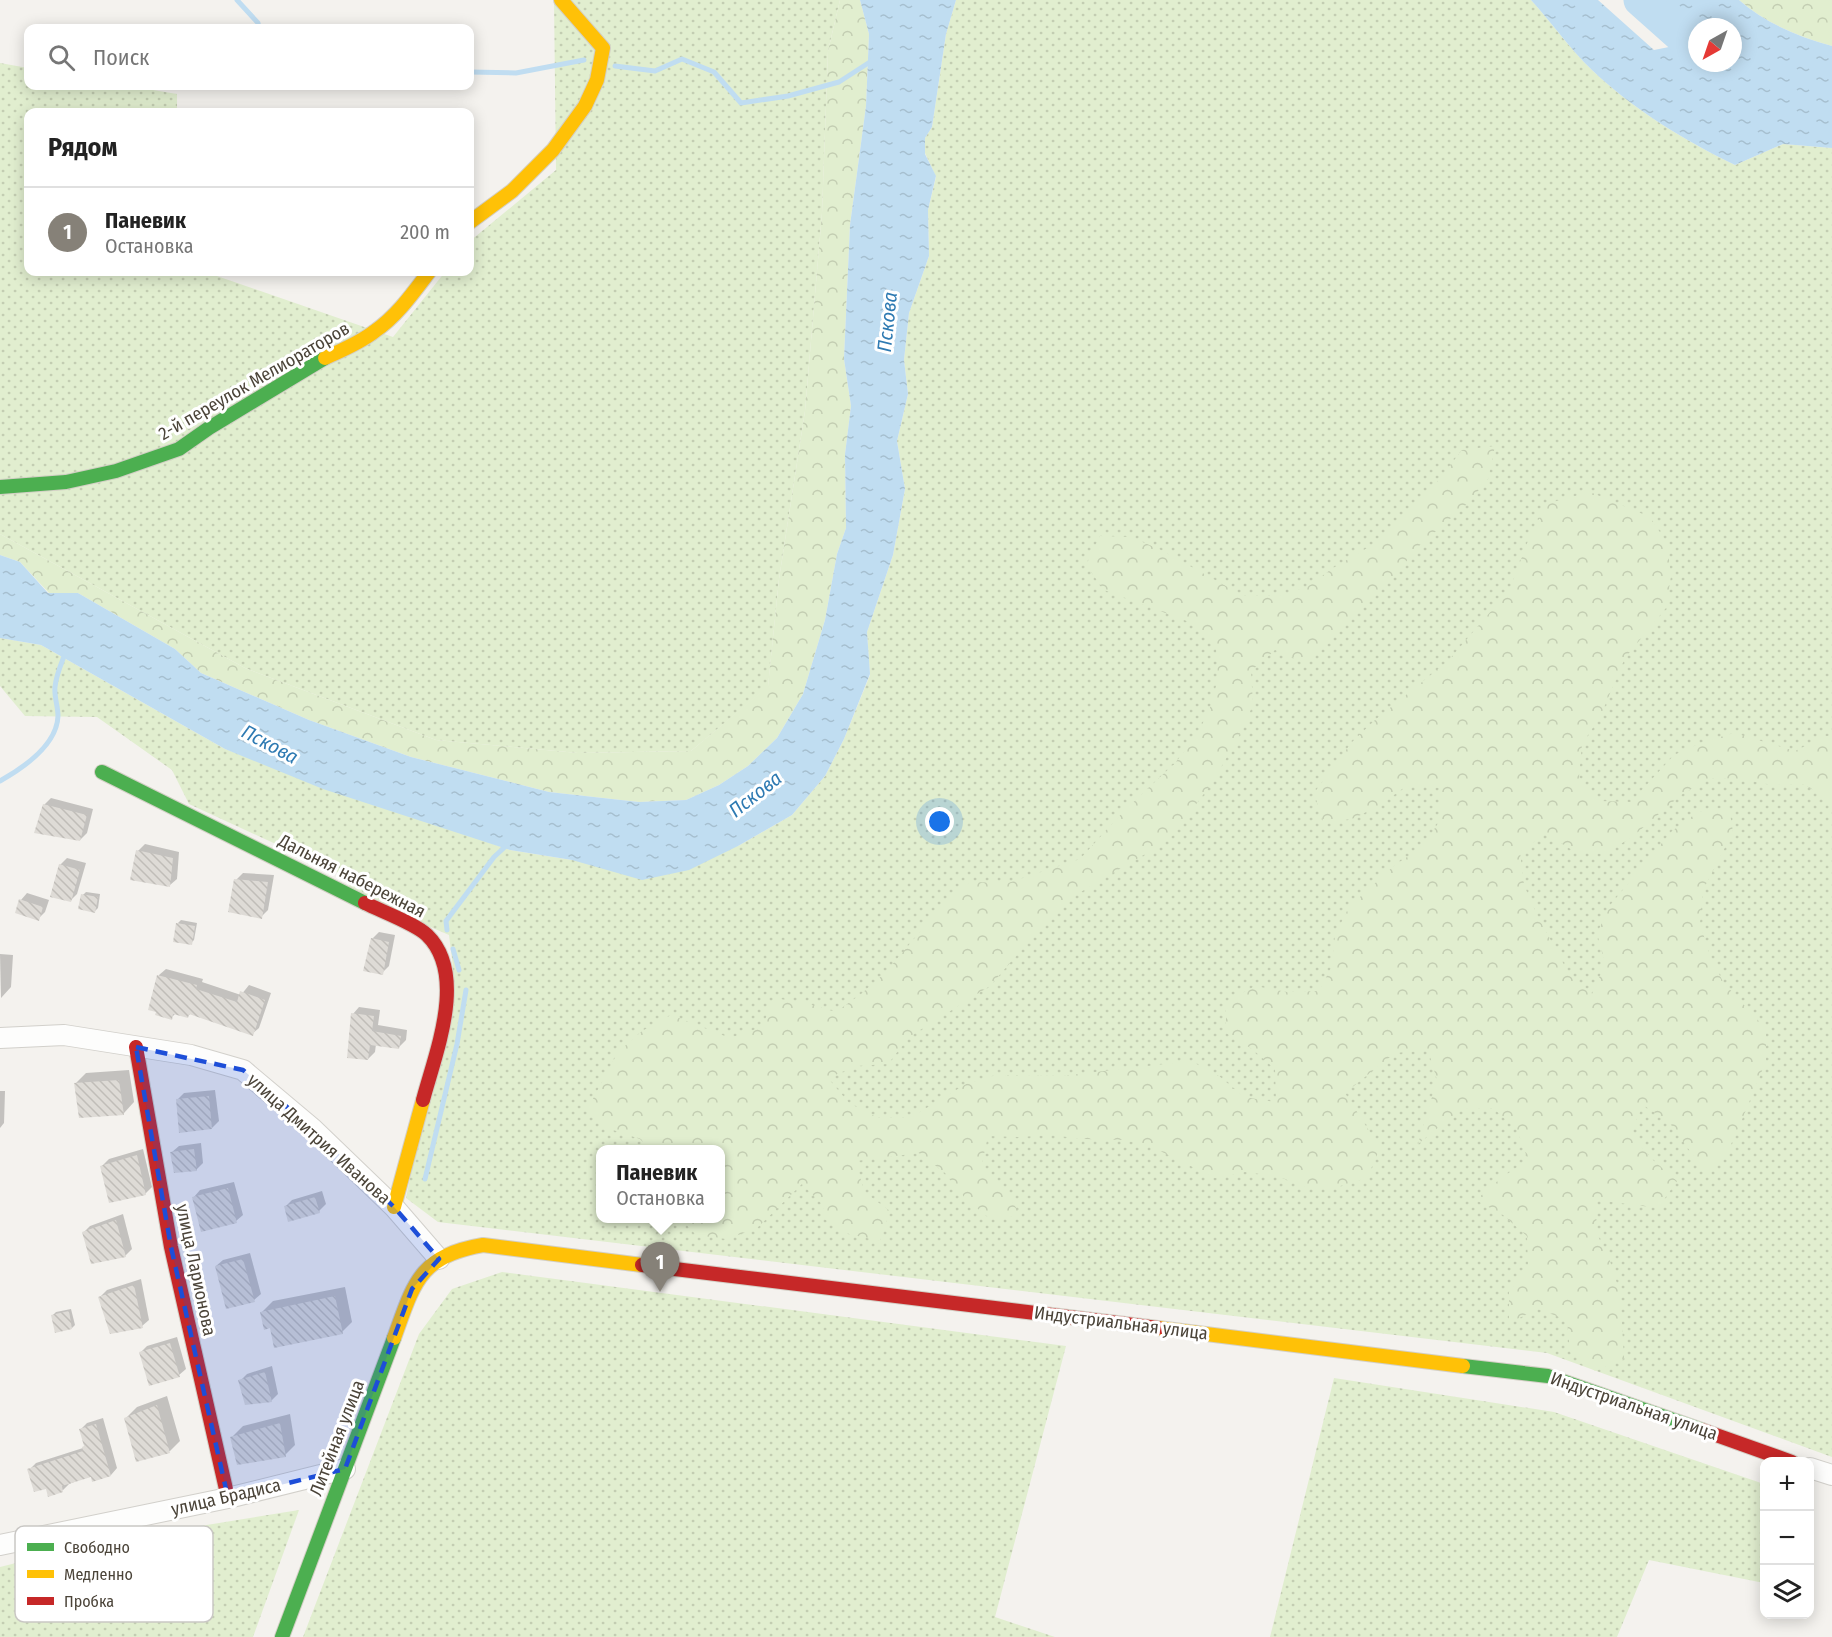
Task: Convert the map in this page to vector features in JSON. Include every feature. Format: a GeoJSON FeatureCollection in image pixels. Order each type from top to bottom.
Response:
{"type":"FeatureCollection","features":[{"type":"Feature","properties":{"kind":"street"},"geometry":{"type":"LineString","coordinates":[[474,219],[512,191],[554,150],[585,106],[597,80],[603,48],[561,0]]}},
{"type":"Feature","properties":{"kind":"street","name":"2-й переулок Мелиораторов"},"geometry":{"type":"LineString","coordinates":[[0,487],[66,482],[116,471],[179,449],[209,428],[376,331],[407,302],[426,276]]}},
{"type":"Feature","properties":{"kind":"street","name":"Дальняя набережная"},"geometry":{"type":"LineString","coordinates":[[102,772],[425,933],[434,942],[442,957],[448,981],[446,1014],[394,1207]]}},
{"type":"Feature","properties":{"kind":"street","name":"улица Дмитрия Иванова"},"geometry":{"type":"LineString","coordinates":[[0,1038],[64,1035],[191,1055],[243,1070],[313,1129],[394,1207],[439,1259]]}},
{"type":"Feature","properties":{"kind":"street","name":"улица Ларионова"},"geometry":{"type":"LineString","coordinates":[[136,1047],[171,1247],[228,1498]]}},
{"type":"Feature","properties":{"kind":"street","name":"Индустриальная улица"},"geometry":{"type":"LineString","coordinates":[[439,1259],[450,1252],[483,1245],[1548,1376],[1781,1457]]}},
{"type":"Feature","properties":{"kind":"street","name":"Литейная улица"},"geometry":{"type":"LineString","coordinates":[[282,1637],[412,1289],[425,1271],[439,1259]]}},
{"type":"Feature","properties":{"kind":"street","name":"улица Брадиса"},"geometry":{"type":"LineString","coordinates":[[92,1526],[228,1498],[345,1469]]}},
{"type":"Feature","properties":{"kind":"street"},"geometry":{"type":"LineString","coordinates":[[1814,1469],[1832,1475]]}},
{"type":"Feature","properties":{"kind":"street","name":"улица Брадиса"},"geometry":{"type":"LineString","coordinates":[[0,1545],[15,1542]]}},
{"type":"Feature","properties":{"kind":"highlighted area"},"geometry":{"type":"Polygon","coordinates":[[[136,1047],[243,1070],[313,1129],[394,1207],[439,1259],[412,1289],[345,1469],[228,1498],[171,1247],[136,1047]]]}},
{"type":"Feature","properties":{"kind":"green space"},"geometry":{"type":"Polygon","coordinates":[[[554,0],[840,0],[828,51],[822,213],[805,411],[779,579],[768,687],[691,751],[578,753],[436,740],[245,668],[0,534],[0,63],[24,67],[24,90],[153,90],[177,94],[177,108],[24,108],[24,276],[217,276],[393,337],[442,276],[474,276],[474,238],[556,170],[554,0]]]}},
{"type":"Feature","properties":{"kind":"green space"},"geometry":{"type":"Polygon","coordinates":[[[840,0],[860,0],[869,34],[866,106],[850,225],[844,359],[851,406],[845,454],[846,528],[837,554],[825,620],[803,694],[777,738],[748,766],[719,785],[686,800],[639,802],[549,792],[411,757],[309,720],[201,673],[175,649],[78,593],[49,593],[20,562],[0,555],[0,534],[245,668],[436,740],[578,753],[691,751],[768,686],[779,579],[805,411],[822,213],[828,51],[840,0]]]}},
{"type":"Feature","properties":{"kind":"green space"},"geometry":{"type":"Polygon","coordinates":[[[956,0],[1531,0],[1584,62],[1608,85],[1678,135],[1735,165],[1783,144],[1832,148],[1832,1457],[1547,1353],[438,1222],[406,1198],[453,967],[449,935],[354,894],[343,875],[189,804],[172,770],[97,717],[25,716],[0,686],[0,638],[41,645],[225,749],[510,850],[572,860],[738,846],[792,815],[825,776],[844,739],[870,675],[867,632],[893,555],[905,489],[897,441],[908,394],[904,360],[909,313],[929,256],[928,210],[936,177],[925,153],[925,138],[932,127],[946,34],[956,0]]]}},
{"type":"Feature","properties":{"kind":"green space"},"geometry":{"type":"Polygon","coordinates":[[[1739,0],[1832,0],[1832,46],[1783,28],[1760,16],[1739,0]]]}},
{"type":"Feature","properties":{"kind":"green space"},"geometry":{"type":"Polygon","coordinates":[[[1495,446],[1488,479],[1467,504],[1419,546],[1329,643],[1304,662],[1275,650],[1251,671],[1253,704],[1244,727],[1212,783],[1173,835],[1062,903],[990,986],[909,1037],[888,1064],[856,1066],[828,1078],[849,1103],[878,1118],[910,1118],[966,1084],[996,1075],[1061,1076],[1191,1061],[1219,1076],[1244,1097],[1276,1102],[1275,1069],[1252,1049],[1226,1033],[1226,1002],[1255,986],[1287,992],[1319,991],[1332,966],[1335,935],[1349,907],[1396,864],[1423,847],[1440,820],[1440,788],[1409,784],[1383,803],[1355,818],[1324,824],[1314,793],[1352,742],[1375,720],[1448,661],[1510,589],[1532,530],[1549,503],[1590,492],[1650,517],[1667,543],[1671,576],[1666,608],[1625,658],[1600,717],[1582,744],[1579,777],[1600,801],[1631,802],[1674,755],[1703,742],[1734,733],[1795,751],[1832,735],[1832,806],[1830,800],[1803,784],[1772,785],[1741,779],[1709,778],[1681,795],[1631,838],[1603,854],[1572,850],[1546,833],[1520,852],[1524,885],[1537,915],[1568,972],[1592,994],[1605,964],[1597,933],[1611,904],[1672,831],[1698,812],[1729,807],[1733,832],[1703,890],[1700,923],[1709,953],[1723,982],[1766,1029],[1766,1061],[1728,1151],[1705,1172],[1669,1122],[1643,1105],[1630,1134],[1653,1160],[1677,1181],[1658,1208],[1597,1200],[1596,1232],[1610,1261],[1620,1293],[1624,1359],[1595,1371],[1570,1352],[1567,1320],[1538,1309],[1509,1323],[1509,1292],[1528,1266],[1527,1236],[1503,1215],[1476,1200],[1501,1178],[1528,1160],[1517,1130],[1493,1108],[1461,1109],[1418,1144],[1437,1080],[1428,1050],[1395,1053],[1345,1093],[1380,1148],[1367,1178],[1337,1187],[1305,1187],[1277,1176],[1245,1172],[1215,1178],[1156,1149],[1126,1140],[1083,1139],[1051,1135],[988,1136],[981,1168],[1005,1189],[1021,1216],[989,1218],[965,1198],[945,1173],[919,1153],[856,1161],[864,1192],[890,1211],[880,1241],[849,1234],[821,1217],[824,1206],[802,1184],[756,1229],[726,1239],[696,1235],[685,1223],[725,1223],[725,1145],[646,1145],[640,1139],[610,1129],[588,1108],[618,1052],[642,1031],[671,1015],[730,1038],[762,1027],[774,998],[805,1003],[836,1012],[885,973],[946,901],[970,882],[1008,883],[1080,859],[1124,811],[1175,763],[1195,738],[1209,711],[1218,679],[1216,647],[1192,623],[1104,590],[1086,565],[1100,536],[1131,537],[1161,550],[1244,596],[1278,596],[1307,587],[1333,568],[1374,544],[1422,501],[1462,450],[1495,446]]]}},
{"type":"Feature","properties":{"kind":"green space"},"geometry":{"type":"Polygon","coordinates":[[[502,1272],[1066,1346],[995,1617],[1055,1637],[303,1637],[419,1334],[452,1289],[502,1272]]]}},
{"type":"Feature","properties":{"kind":"green space"},"geometry":{"type":"Polygon","coordinates":[[[1334,1378],[1554,1412],[1760,1483],[1760,1582],[1649,1560],[1617,1637],[1270,1637],[1334,1378]]]}},
{"type":"Feature","properties":{"kind":"green space"},"geometry":{"type":"Polygon","coordinates":[[[299,1510],[253,1637],[0,1637],[0,1567],[15,1563],[15,1622],[213,1622],[213,1526],[201,1526],[299,1510]]]}},
{"type":"Feature","properties":{"kind":"water"},"geometry":{"type":"Polygon","coordinates":[[[860,0],[956,0],[946,34],[932,127],[925,138],[925,154],[936,176],[928,210],[929,256],[909,313],[904,360],[908,394],[897,441],[905,489],[893,555],[867,632],[870,674],[844,739],[825,776],[792,815],[738,846],[689,870],[642,880],[572,860],[510,850],[323,789],[225,749],[41,645],[0,638],[0,555],[20,562],[48,593],[78,593],[175,649],[201,673],[309,720],[411,757],[549,792],[639,802],[686,800],[719,785],[748,766],[777,738],[803,694],[825,620],[837,554],[846,528],[845,454],[851,406],[844,359],[850,225],[866,106],[869,34],[860,0]]]}},
{"type":"Feature","properties":{"kind":"water"},"geometry":{"type":"Polygon","coordinates":[[[1531,0],[1598,0],[1654,50],[1674,46],[1659,0],[1739,0],[1760,16],[1783,28],[1832,46],[1832,148],[1783,144],[1735,165],[1678,135],[1642,111],[1608,85],[1569,45],[1531,0]]]}},
{"type":"Feature","properties":{"kind":"building"},"geometry":{"type":"Polygon","coordinates":[[[43,804],[87,815],[80,841],[34,833],[43,804]]]}},
{"type":"Feature","properties":{"kind":"building"},"geometry":{"type":"Polygon","coordinates":[[[136,850],[173,858],[170,887],[130,880],[136,850]]]}},
{"type":"Feature","properties":{"kind":"building"},"geometry":{"type":"Polygon","coordinates":[[[59,864],[80,870],[71,902],[50,897],[59,864]]]}},
{"type":"Feature","properties":{"kind":"building"},"geometry":{"type":"Polygon","coordinates":[[[234,879],[268,882],[262,919],[228,912],[234,879]]]}},
{"type":"Feature","properties":{"kind":"building"},"geometry":{"type":"Polygon","coordinates":[[[81,894],[98,897],[95,913],[78,909],[81,894]]]}},
{"type":"Feature","properties":{"kind":"building"},"geometry":{"type":"Polygon","coordinates":[[[19,899],[43,907],[39,921],[15,913],[19,899]]]}},
{"type":"Feature","properties":{"kind":"building"},"geometry":{"type":"Polygon","coordinates":[[[176,923],[195,926],[192,945],[173,942],[176,923]]]}},
{"type":"Feature","properties":{"kind":"building"},"geometry":{"type":"Polygon","coordinates":[[[371,938],[389,942],[383,975],[363,971],[371,938]]]}},
{"type":"Feature","properties":{"kind":"building"},"geometry":{"type":"Polygon","coordinates":[[[157,975],[197,985],[196,989],[237,1002],[240,991],[265,1000],[253,1036],[189,1014],[188,1018],[173,1014],[172,1020],[155,1015],[156,1012],[148,1010],[157,975]]]}},
{"type":"Feature","properties":{"kind":"building"},"geometry":{"type":"Polygon","coordinates":[[[351,1013],[374,1016],[372,1031],[401,1036],[399,1049],[370,1045],[368,1060],[347,1058],[351,1013]]]}},
{"type":"Feature","properties":{"kind":"building"},"geometry":{"type":"Polygon","coordinates":[[[119,1080],[124,1115],[79,1118],[74,1083],[119,1080]]]}},
{"type":"Feature","properties":{"kind":"building"},"geometry":{"type":"Polygon","coordinates":[[[209,1096],[212,1129],[179,1133],[176,1099],[209,1096]]]}},
{"type":"Feature","properties":{"kind":"building"},"geometry":{"type":"Polygon","coordinates":[[[194,1149],[197,1171],[174,1173],[170,1152],[194,1149]]]}},
{"type":"Feature","properties":{"kind":"building"},"geometry":{"type":"Polygon","coordinates":[[[137,1155],[146,1195],[109,1203],[100,1166],[137,1155]]]}},
{"type":"Feature","properties":{"kind":"building"},"geometry":{"type":"Polygon","coordinates":[[[228,1188],[237,1223],[201,1232],[192,1197],[228,1188]]]}},
{"type":"Feature","properties":{"kind":"building"},"geometry":{"type":"Polygon","coordinates":[[[315,1197],[320,1213],[288,1222],[284,1206],[315,1197]]]}},
{"type":"Feature","properties":{"kind":"building"},"geometry":{"type":"Polygon","coordinates":[[[116,1220],[126,1257],[91,1264],[82,1232],[116,1220]]]}},
{"type":"Feature","properties":{"kind":"building"},"geometry":{"type":"Polygon","coordinates":[[[243,1259],[255,1302],[226,1309],[215,1266],[243,1259]]]}},
{"type":"Feature","properties":{"kind":"building"},"geometry":{"type":"Polygon","coordinates":[[[134,1285],[143,1328],[110,1334],[98,1297],[134,1285]]]}},
{"type":"Feature","properties":{"kind":"building"},"geometry":{"type":"Polygon","coordinates":[[[335,1296],[343,1334],[274,1348],[270,1328],[264,1330],[260,1312],[335,1296]]]}},
{"type":"Feature","properties":{"kind":"building"},"geometry":{"type":"Polygon","coordinates":[[[69,1311],[72,1329],[55,1333],[51,1315],[69,1311]]]}},
{"type":"Feature","properties":{"kind":"building"},"geometry":{"type":"Polygon","coordinates":[[[170,1343],[180,1377],[149,1386],[139,1352],[170,1343]]]}},
{"type":"Feature","properties":{"kind":"building"},"geometry":{"type":"Polygon","coordinates":[[[265,1372],[272,1402],[245,1405],[238,1380],[265,1372]]]}},
{"type":"Feature","properties":{"kind":"building"},"geometry":{"type":"Polygon","coordinates":[[[157,1405],[170,1453],[136,1462],[124,1418],[157,1405]]]}},
{"type":"Feature","properties":{"kind":"building"},"geometry":{"type":"Polygon","coordinates":[[[280,1423],[286,1457],[237,1465],[230,1437],[280,1423]]]}},
{"type":"Feature","properties":{"kind":"building"},"geometry":{"type":"Polygon","coordinates":[[[96,1424],[111,1476],[92,1482],[91,1477],[62,1486],[63,1492],[48,1497],[46,1489],[34,1492],[27,1469],[83,1451],[84,1446],[79,1429],[96,1424]]]}},
{"type":"Feature","properties":{"kind":"waterway"},"geometry":{"type":"LineString","coordinates":[[237,0],[258,24]]}},
{"type":"Feature","properties":{"kind":"waterway","name":"Пскова"},"geometry":{"type":"LineString","coordinates":[[1640,0],[1688,42]]}},
{"type":"Feature","properties":{"kind":"waterway"},"geometry":{"type":"LineString","coordinates":[[615,66],[655,71],[682,59],[714,72],[741,103],[788,96],[839,82],[873,60]]}},
{"type":"Feature","properties":{"kind":"waterway"},"geometry":{"type":"LineString","coordinates":[[474,72],[516,73],[584,60]]}},
{"type":"Feature","properties":{"kind":"waterway"},"geometry":{"type":"LineString","coordinates":[[0,781],[28,762],[52,737],[58,716],[56,682],[66,651]]}},
{"type":"Feature","properties":{"kind":"waterway"},"geometry":{"type":"LineString","coordinates":[[447,930],[446,921],[494,857],[507,845]]}},
{"type":"Feature","properties":{"kind":"waterway"},"geometry":{"type":"LineString","coordinates":[[453,949],[459,970]]}},
{"type":"Feature","properties":{"kind":"waterway"},"geometry":{"type":"LineString","coordinates":[[425,1179],[457,1044],[466,990]]}},
{"type":"Feature","properties":{"kind":"traffic: fast"},"geometry":{"type":"LineString","coordinates":[[0,487],[66,482],[116,471],[179,449],[209,428],[325,358]]}},
{"type":"Feature","properties":{"kind":"traffic: fast"},"geometry":{"type":"LineString","coordinates":[[102,772],[365,903]]}},
{"type":"Feature","properties":{"kind":"traffic: fast"},"geometry":{"type":"LineString","coordinates":[[282,1637],[394,1338]]}},
{"type":"Feature","properties":{"kind":"traffic: fast"},"geometry":{"type":"LineString","coordinates":[[1463,1366],[1548,1376],[1702,1430]]}},
{"type":"Feature","properties":{"kind":"traffic: slow"},"geometry":{"type":"LineString","coordinates":[[474,219],[512,191],[553,150],[585,106],[597,80],[603,48],[561,0]]}},
{"type":"Feature","properties":{"kind":"traffic: slow"},"geometry":{"type":"LineString","coordinates":[[325,358],[357,343],[383,325],[404,304],[426,276]]}},
{"type":"Feature","properties":{"kind":"traffic: slow"},"geometry":{"type":"LineString","coordinates":[[394,1207],[423,1100]]}},
{"type":"Feature","properties":{"kind":"traffic: slow"},"geometry":{"type":"LineString","coordinates":[[394,1338],[407,1302],[422,1275],[445,1256],[462,1250],[483,1245],[642,1265]]}},
{"type":"Feature","properties":{"kind":"traffic: slow"},"geometry":{"type":"LineString","coordinates":[[1158,1328],[1463,1366]]}},
{"type":"Feature","properties":{"kind":"traffic: jam"},"geometry":{"type":"LineString","coordinates":[[365,903],[407,922],[427,935],[439,952],[445,971],[447,993],[445,1015],[423,1100]]}},
{"type":"Feature","properties":{"kind":"traffic: jam"},"geometry":{"type":"LineString","coordinates":[[136,1047],[171,1247],[228,1498]]}},
{"type":"Feature","properties":{"kind":"traffic: jam"},"geometry":{"type":"LineString","coordinates":[[642,1265],[1158,1328]]}},
{"type":"Feature","properties":{"kind":"traffic: jam"},"geometry":{"type":"LineString","coordinates":[[1702,1430],[1778,1457]]}},
{"type":"Feature","properties":{"kind":"place","name":"Паневик"},"geometry":{"type":"Point","coordinates":[660,1292]}}]}
